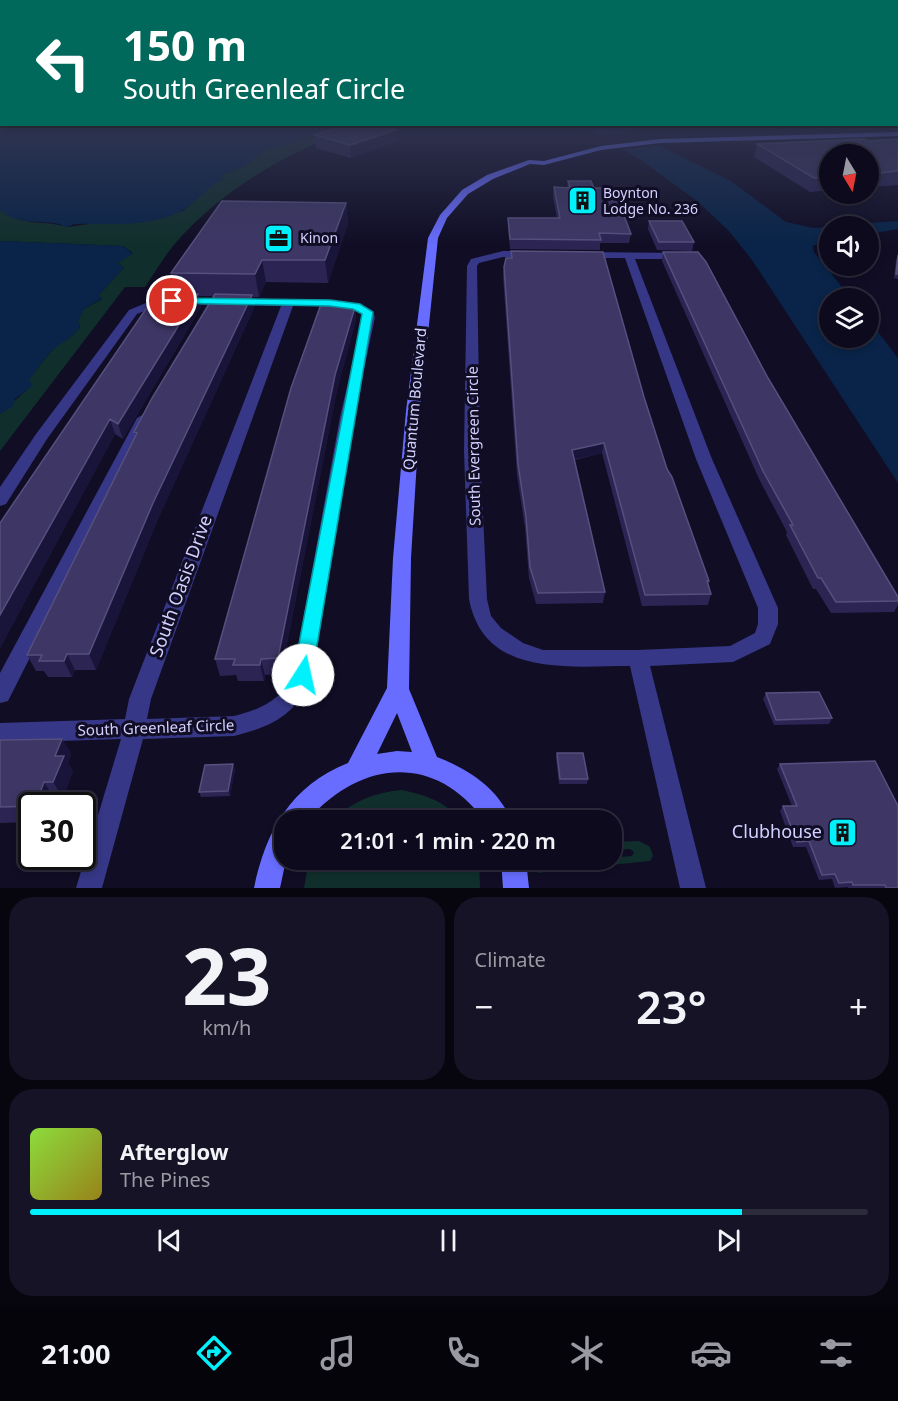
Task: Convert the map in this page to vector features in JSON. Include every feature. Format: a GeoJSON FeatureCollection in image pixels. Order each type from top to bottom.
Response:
{"type":"FeatureCollection","features":[{"type":"Feature","properties":{"kind":"street","name":"Quantum Boulevard"},"geometry":{"type":"LineString","coordinates":[[429,764],[398,689],[402,558],[412,423],[433,238],[443,217],[465,192],[490,177],[524,162]]}},
{"type":"Feature","properties":{"kind":"street","name":"South Evergreen Circle"},"geometry":{"type":"LineString","coordinates":[[540,254],[491,255],[475,261],[472,266],[472,450],[478,599],[482,618],[494,634],[516,649],[543,658],[638,658],[733,654],[763,638],[768,624],[768,609],[704,459],[629,256]]}},
{"type":"Feature","properties":{"kind":"street"},"geometry":{"type":"LineString","coordinates":[[575,255],[694,256]]}},
{"type":"Feature","properties":{"kind":"street","name":"South Greenleaf Circle"},"geometry":{"type":"LineString","coordinates":[[0,500],[126,318],[133,312],[155,303],[208,308],[288,303],[348,304],[362,309],[369,317],[347,417],[303,675],[298,691],[279,708],[259,720],[234,726],[0,733]]}},
{"type":"Feature","properties":{"kind":"street","name":"South Oasis Drive"},"geometry":{"type":"LineString","coordinates":[[91,882],[134,729],[140,699],[288,303]]}},
{"type":"Feature","properties":{"kind":"street"},"geometry":{"type":"LineString","coordinates":[[0,694],[153,402]]}},
{"type":"Feature","properties":{"kind":"street"},"geometry":{"type":"LineString","coordinates":[[638,658],[692,883]]}},
{"type":"Feature","properties":{"kind":"street","name":"Quantum Boulevard"},"geometry":{"type":"LineString","coordinates":[[358,767],[398,689]]}},
{"type":"Feature","properties":{"kind":"street"},"geometry":{"type":"LineString","coordinates":[[299,810],[324,785],[358,767],[393,760],[429,764],[463,779],[494,810]]}},
{"type":"Feature","properties":{"kind":"street"},"geometry":{"type":"LineString","coordinates":[[267,888],[274,857]]}},
{"type":"Feature","properties":{"kind":"street"},"geometry":{"type":"LineString","coordinates":[[515,870],[516,888]]}},
{"type":"Feature","properties":{"kind":"green space"},"geometry":{"type":"Polygon","coordinates":[[[249,162],[277,162],[219,201],[199,219],[180,238],[145,287],[125,287],[0,451],[0,414],[32,385],[28,380],[51,352],[80,327],[78,321],[84,309],[102,299],[99,295],[124,267],[117,263],[133,253],[123,246],[0,241],[0,209],[7,215],[24,221],[67,227],[183,211],[216,181],[224,178],[219,177],[221,175],[249,162]]]}},
{"type":"Feature","properties":{"kind":"green space"},"geometry":{"type":"Polygon","coordinates":[[[402,790],[419,794],[450,810],[345,810],[364,799],[402,790]]]}},
{"type":"Feature","properties":{"kind":"green space"},"geometry":{"type":"Polygon","coordinates":[[[639,841],[650,847],[653,856],[650,861],[622,864],[622,857],[632,856],[634,852],[630,849],[622,849],[622,842],[639,841]]]}},
{"type":"Feature","properties":{"kind":"green space"},"geometry":{"type":"Polygon","coordinates":[[[307,870],[479,870],[480,888],[304,888],[307,870]]]}},
{"type":"Feature","properties":{"kind":"green space"},"geometry":{"type":"Polygon","coordinates":[[[534,870],[556,870],[539,873],[534,870]]]}},
{"type":"Feature","properties":{"kind":"water"},"geometry":{"type":"Polygon","coordinates":[[[0,162],[249,162],[221,175],[220,177],[226,177],[181,211],[156,220],[115,224],[74,224],[67,227],[55,223],[20,220],[0,210],[0,162]]]}},
{"type":"Feature","properties":{"kind":"water"},"geometry":{"type":"Polygon","coordinates":[[[644,162],[693,162],[731,181],[786,222],[819,228],[819,244],[813,246],[819,258],[819,276],[833,276],[843,288],[819,288],[819,348],[879,348],[879,333],[898,358],[898,483],[752,260],[728,230],[697,201],[644,162]]]}},
{"type":"Feature","properties":{"kind":"water"},"geometry":{"type":"Polygon","coordinates":[[[898,221],[898,229],[879,232],[879,222],[898,221]]]}},
{"type":"Feature","properties":{"kind":"water"},"geometry":{"type":"Polygon","coordinates":[[[0,241],[123,246],[133,254],[117,263],[124,267],[99,295],[102,298],[84,309],[78,321],[80,327],[43,361],[29,380],[33,385],[15,399],[13,406],[0,414],[0,241]]]}},
{"type":"Feature","properties":{"kind":"building"},"geometry":{"type":"Polygon","coordinates":[[[788,162],[819,162],[819,178],[814,178],[788,162]]]}},
{"type":"Feature","properties":{"kind":"building"},"geometry":{"type":"Polygon","coordinates":[[[879,162],[898,162],[898,171],[879,173],[879,162]]]}},
{"type":"Feature","properties":{"kind":"building"},"geometry":{"type":"Polygon","coordinates":[[[568,181],[591,181],[594,188],[610,188],[613,197],[617,197],[631,234],[599,233],[601,240],[510,239],[508,218],[560,218],[554,187],[570,188],[568,181]]]}},
{"type":"Feature","properties":{"kind":"building"},"geometry":{"type":"Polygon","coordinates":[[[222,201],[346,203],[325,260],[262,260],[255,274],[171,273],[222,201]]]}},
{"type":"Feature","properties":{"kind":"building"},"geometry":{"type":"Polygon","coordinates":[[[649,221],[682,221],[694,242],[659,242],[649,221]]]}},
{"type":"Feature","properties":{"kind":"building"},"geometry":{"type":"Polygon","coordinates":[[[511,251],[603,252],[644,397],[667,469],[672,477],[709,581],[707,581],[711,594],[645,595],[604,443],[572,450],[605,592],[538,593],[530,567],[526,517],[518,464],[504,267],[506,258],[512,258],[511,251]]]}},
{"type":"Feature","properties":{"kind":"building"},"geometry":{"type":"Polygon","coordinates":[[[663,252],[698,252],[706,262],[768,378],[898,597],[898,601],[836,602],[821,578],[818,578],[790,525],[793,525],[763,471],[663,252]]]}},
{"type":"Feature","properties":{"kind":"building"},"geometry":{"type":"Polygon","coordinates":[[[198,294],[118,424],[110,419],[0,615],[0,523],[150,303],[159,303],[165,295],[198,294]]]}},
{"type":"Feature","properties":{"kind":"building"},"geometry":{"type":"Polygon","coordinates":[[[215,294],[252,295],[153,503],[89,654],[67,654],[64,661],[39,661],[42,655],[27,655],[137,433],[134,432],[215,294]]]}},
{"type":"Feature","properties":{"kind":"building"},"geometry":{"type":"Polygon","coordinates":[[[321,304],[347,304],[347,306],[355,307],[335,375],[278,658],[261,659],[260,665],[233,665],[235,659],[215,659],[291,388],[321,304]]]}},
{"type":"Feature","properties":{"kind":"building"},"geometry":{"type":"Polygon","coordinates":[[[819,692],[832,718],[776,720],[766,693],[819,692]]]}},
{"type":"Feature","properties":{"kind":"building"},"geometry":{"type":"Polygon","coordinates":[[[62,739],[55,756],[64,756],[53,782],[44,782],[40,792],[18,792],[18,806],[0,807],[0,740],[62,739]]]}},
{"type":"Feature","properties":{"kind":"building"},"geometry":{"type":"Polygon","coordinates":[[[557,753],[583,753],[588,779],[560,779],[557,753]]]}},
{"type":"Feature","properties":{"kind":"building","name":"Clubhouse"},"geometry":{"type":"Polygon","coordinates":[[[875,761],[898,806],[898,888],[886,888],[885,885],[853,885],[852,882],[839,883],[835,874],[822,875],[809,841],[797,842],[783,806],[797,806],[780,764],[875,761]]]}},
{"type":"Feature","properties":{"kind":"building"},"geometry":{"type":"Polygon","coordinates":[[[233,764],[228,791],[199,792],[205,765],[233,764]]]}},
{"type":"Feature","properties":{"kind":"place","name":"Boynton Lodge No. 236"},"geometry":{"type":"Point","coordinates":[582,201]}},
{"type":"Feature","properties":{"kind":"place","name":"Kinon"},"geometry":{"type":"Point","coordinates":[279,238]}},
{"type":"Feature","properties":{"kind":"place","name":"Clubhouse"},"geometry":{"type":"Point","coordinates":[843,832]}},
{"type":"Feature","properties":{"kind":"route"},"geometry":{"type":"LineString","coordinates":[[172,301],[348,304],[368,312],[369,317],[347,417],[303,675]]}}]}
